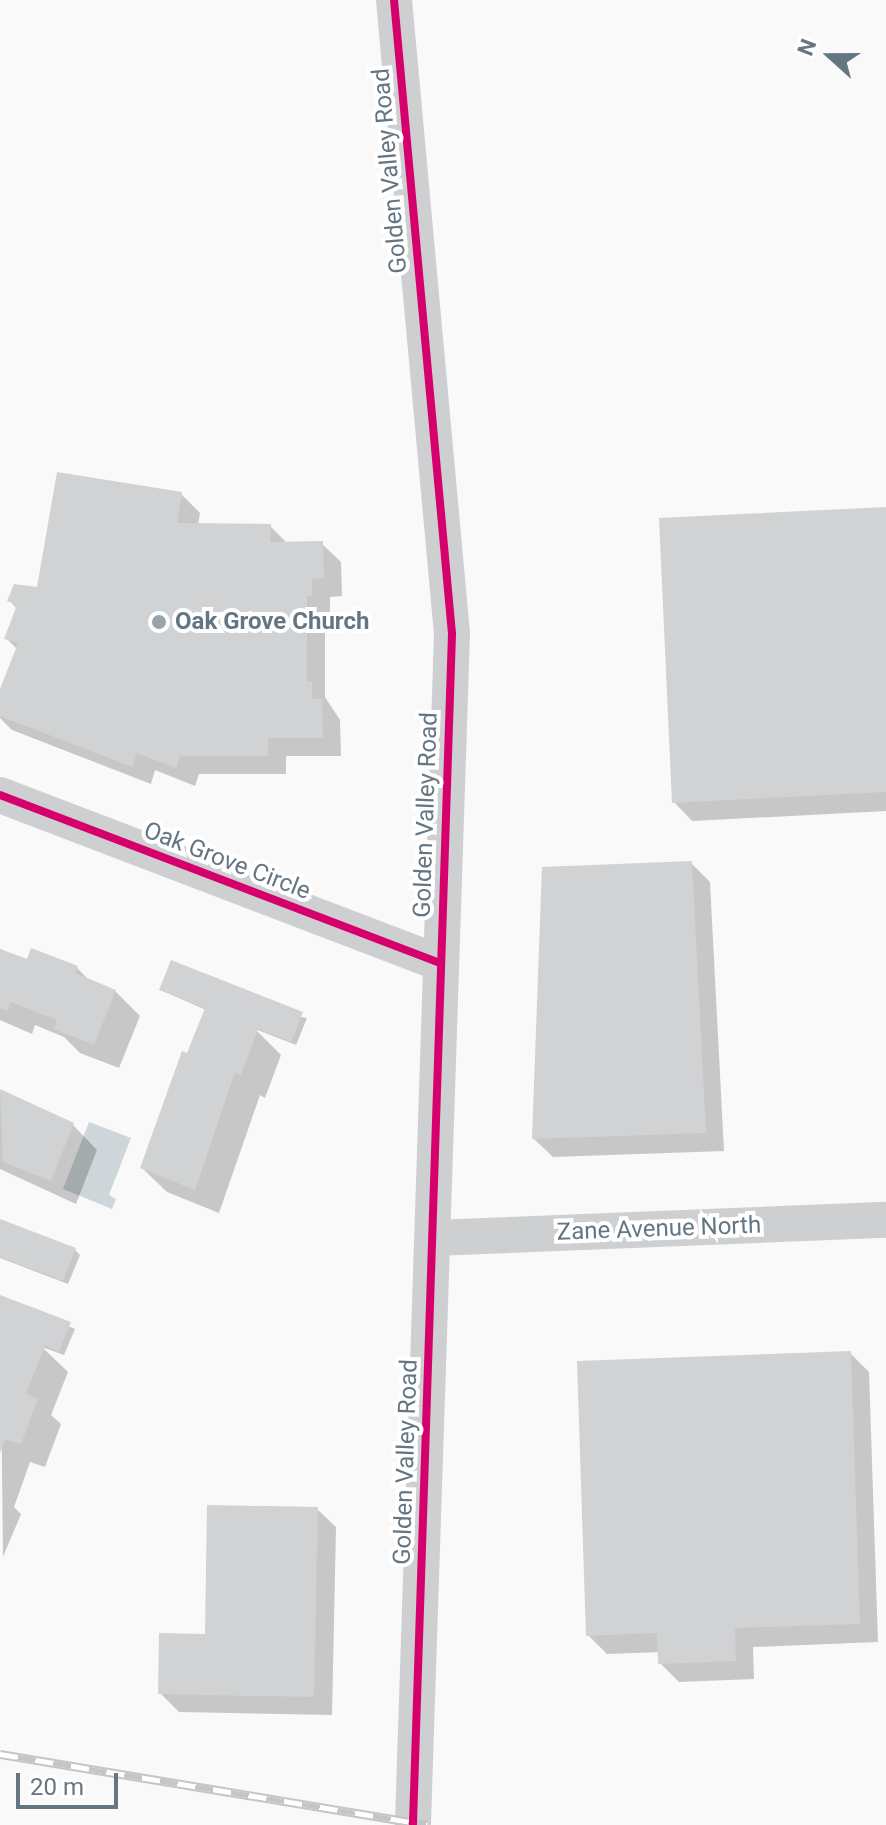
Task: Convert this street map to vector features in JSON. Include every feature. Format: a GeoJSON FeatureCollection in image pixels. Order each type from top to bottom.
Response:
{"type":"FeatureCollection","features":[{"type":"Feature","properties":{"kind":"street","name":"Golden Valley Road"},"geometry":{"type":"LineString","coordinates":[[394,0],[452,634],[413,1825]]}},
{"type":"Feature","properties":{"kind":"street","name":"Oak Grove Circle"},"geometry":{"type":"LineString","coordinates":[[0,795],[441,963]]}},
{"type":"Feature","properties":{"kind":"street","name":"Zane Avenue North"},"geometry":{"type":"LineString","coordinates":[[433,1238],[886,1220]]}},
{"type":"Feature","properties":{"kind":"shaded area"},"geometry":{"type":"Polygon","coordinates":[[[89,1122],[131,1138],[109,1195],[116,1199],[112,1209],[63,1189],[89,1122]]]}},
{"type":"Feature","properties":{"kind":"building","name":"Oak Grove Church"},"geometry":{"type":"Polygon","coordinates":[[[57,472],[182,492],[177,523],[271,524],[270,542],[323,541],[324,578],[312,579],[312,596],[307,596],[307,682],[312,681],[312,699],[322,699],[323,738],[268,738],[268,756],[180,756],[176,768],[137,753],[132,767],[0,716],[0,689],[18,643],[4,639],[17,605],[7,601],[14,584],[37,587],[57,472]]]}},
{"type":"Feature","properties":{"kind":"building"},"geometry":{"type":"Polygon","coordinates":[[[886,507],[886,792],[672,803],[659,518],[886,507]]]}},
{"type":"Feature","properties":{"kind":"building"},"geometry":{"type":"Polygon","coordinates":[[[692,861],[706,1133],[532,1139],[542,867],[692,861]]]}},
{"type":"Feature","properties":{"kind":"building"},"geometry":{"type":"Polygon","coordinates":[[[31,948],[78,966],[75,973],[116,990],[94,1045],[54,1029],[57,1020],[11,1002],[7,1011],[0,1008],[0,949],[27,959],[31,948]]]}},
{"type":"Feature","properties":{"kind":"building"},"geometry":{"type":"Polygon","coordinates":[[[171,960],[303,1012],[291,1042],[258,1029],[241,1075],[235,1072],[195,1190],[140,1168],[182,1051],[187,1053],[205,1008],[159,990],[171,960]]]}},
{"type":"Feature","properties":{"kind":"building"},"geometry":{"type":"Polygon","coordinates":[[[0,1089],[74,1123],[51,1181],[3,1162],[0,1089]]]}},
{"type":"Feature","properties":{"kind":"building"},"geometry":{"type":"Polygon","coordinates":[[[0,1219],[76,1248],[63,1281],[0,1257],[0,1219]]]}},
{"type":"Feature","properties":{"kind":"building"},"geometry":{"type":"Polygon","coordinates":[[[0,1295],[71,1322],[59,1352],[45,1346],[26,1394],[38,1398],[21,1444],[5,1439],[0,1453],[0,1295]]]}},
{"type":"Feature","properties":{"kind":"building"},"geometry":{"type":"Polygon","coordinates":[[[851,1351],[860,1624],[735,1628],[736,1661],[658,1664],[657,1633],[586,1636],[577,1361],[851,1351]]]}},
{"type":"Feature","properties":{"kind":"building"},"geometry":{"type":"Polygon","coordinates":[[[207,1505],[318,1507],[314,1697],[158,1694],[159,1633],[205,1634],[207,1505]]]}},
{"type":"Feature","properties":{"kind":"railway"},"geometry":{"type":"LineString","coordinates":[[0,1754],[427,1825]]}},
{"type":"Feature","properties":{"kind":"cycle path"},"geometry":{"type":"LineString","coordinates":[[394,0],[452,634],[413,1825]]}},
{"type":"Feature","properties":{"kind":"cycle path"},"geometry":{"type":"LineString","coordinates":[[0,795],[441,963]]}},
{"type":"Feature","properties":{"kind":"place","name":"Oak Grove Church"},"geometry":{"type":"Point","coordinates":[159,622]}}]}
